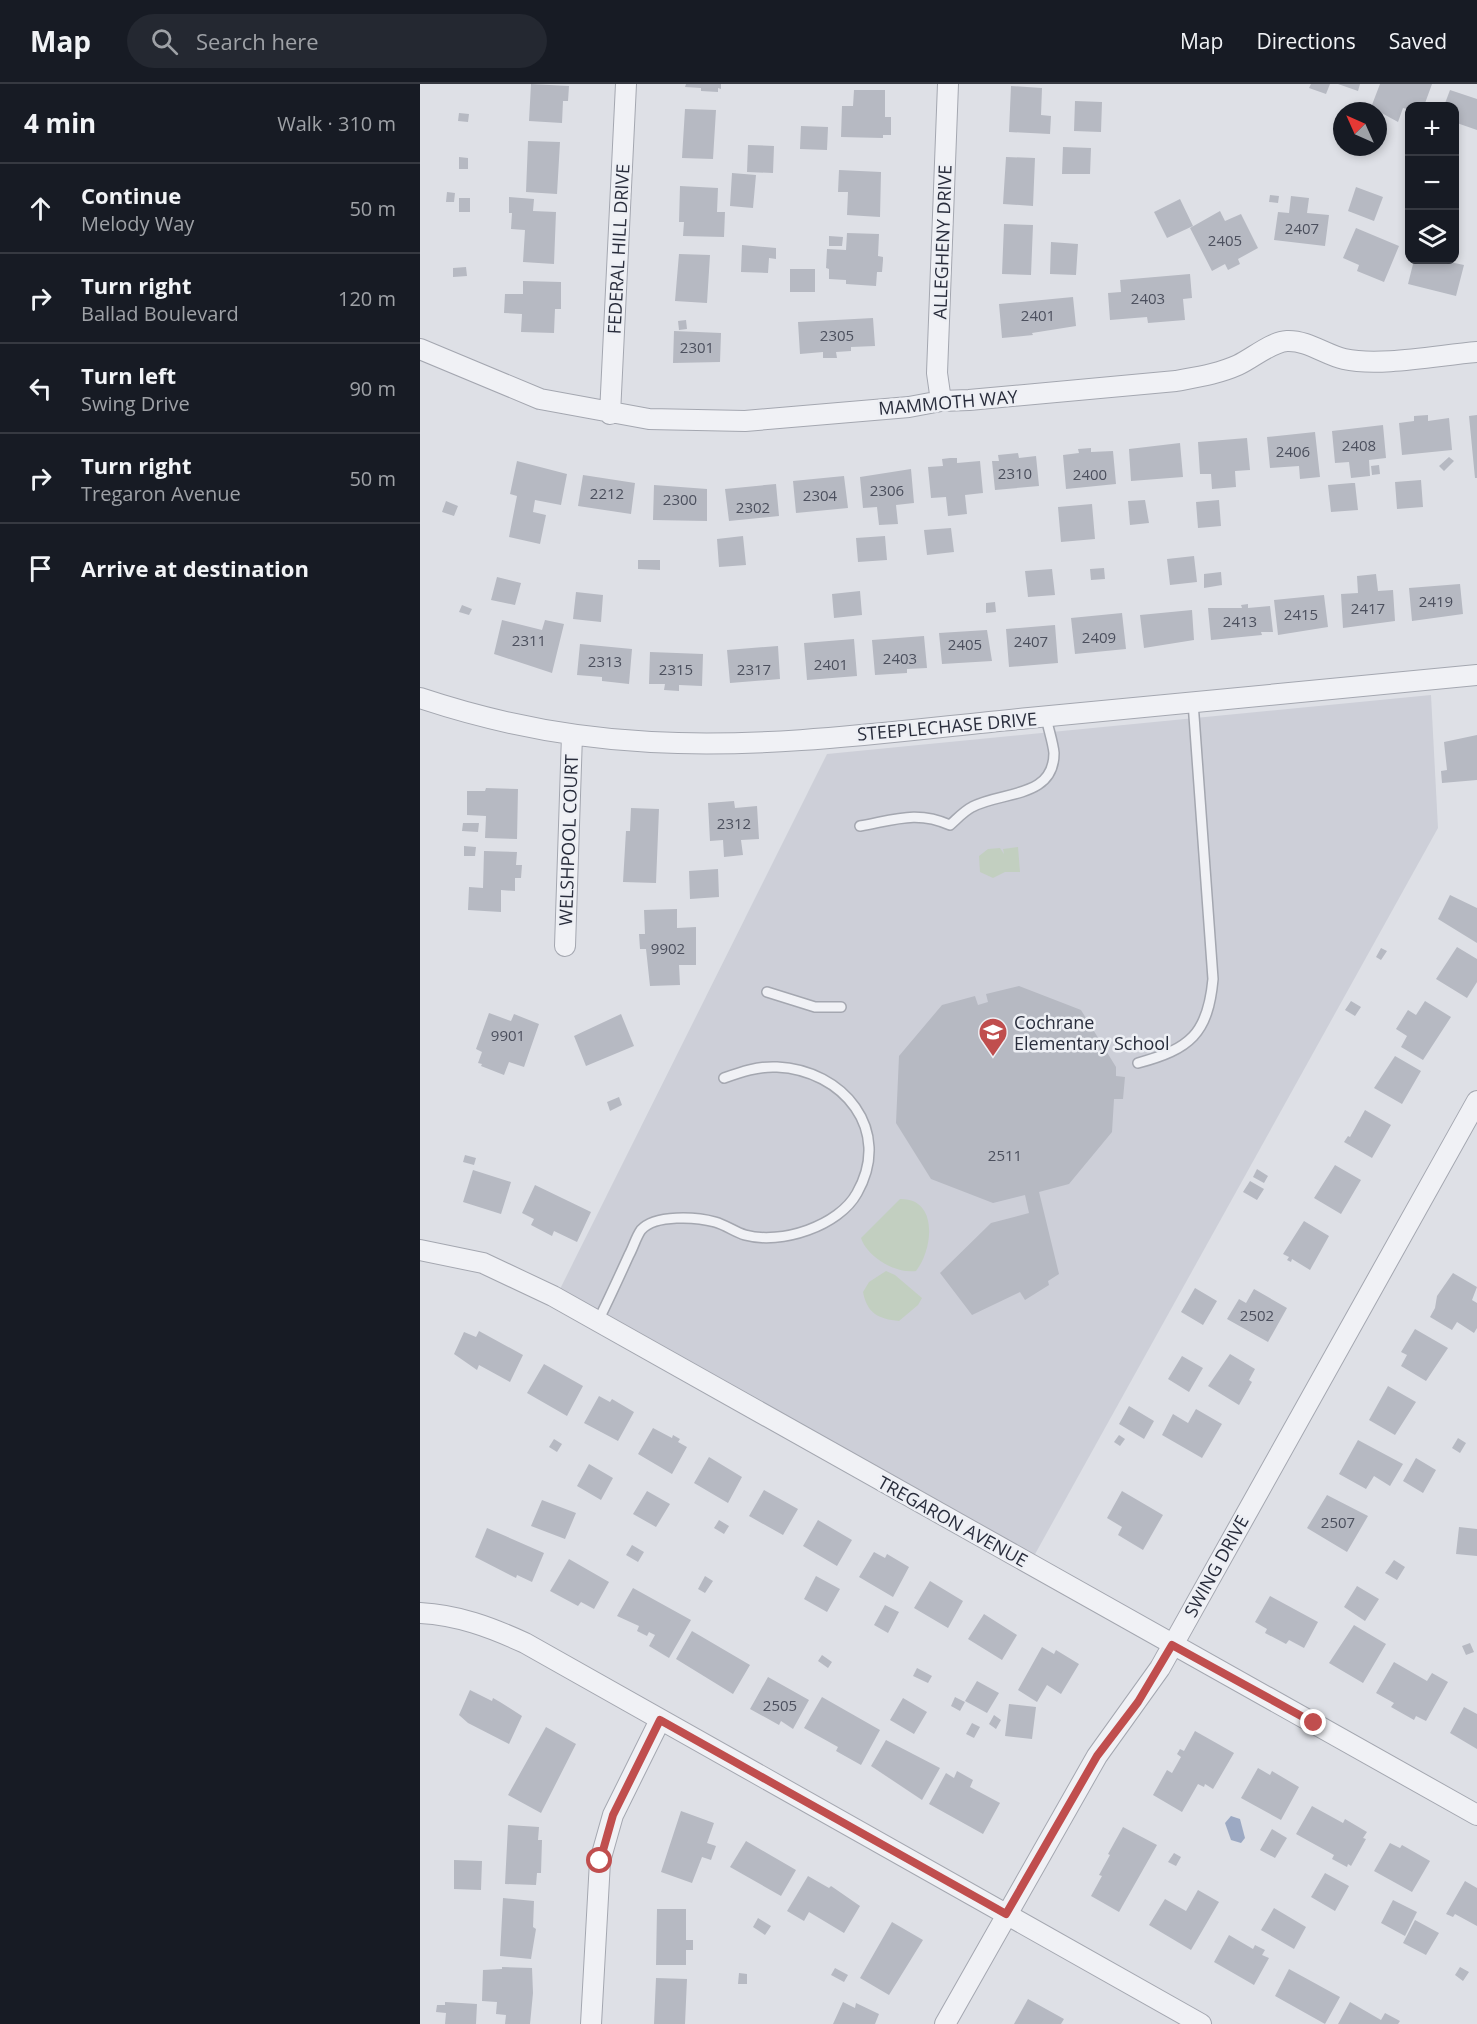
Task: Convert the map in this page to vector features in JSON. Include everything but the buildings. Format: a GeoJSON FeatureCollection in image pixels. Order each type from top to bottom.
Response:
{"type":"FeatureCollection","features":[{"type":"Feature","properties":{"kind":"street","name":"FEDERAL HILL DRIVE"},"geometry":{"type":"LineString","coordinates":[[610,414],[626,84]]}},
{"type":"Feature","properties":{"kind":"street","name":"ALLEGHENY DRIVE"},"geometry":{"type":"LineString","coordinates":[[941,401],[937,373],[948,84]]}},
{"type":"Feature","properties":{"kind":"street","name":"MAMMOTH WAY"},"geometry":{"type":"LineString","coordinates":[[420,349],[540,399],[610,414],[649,419],[745,421],[1195,378],[1236,366],[1275,344],[1286,341],[1344,359],[1371,362],[1477,352]]}},
{"type":"Feature","properties":{"kind":"street","name":"STEEPLECHASE DRIVE"},"geometry":{"type":"LineString","coordinates":[[420,698],[472,715],[572,735],[650,742],[723,743],[870,734],[1477,675]]}},
{"type":"Feature","properties":{"kind":"street","name":"WELSHPOOL COURT"},"geometry":{"type":"LineString","coordinates":[[565,946],[572,735]]}},
{"type":"Feature","properties":{"kind":"street","name":"SWING DRIVE"},"geometry":{"type":"LineString","coordinates":[[945,2024],[1097,1756],[1138,1702],[1172,1645],[1477,1101]]}},
{"type":"Feature","properties":{"kind":"street","name":"TREGARON AVENUE"},"geometry":{"type":"LineString","coordinates":[[420,1250],[483,1263],[511,1274],[1477,1815]]}},
{"type":"Feature","properties":{"kind":"street"},"geometry":{"type":"LineString","coordinates":[[420,1613],[456,1617],[488,1626],[525,1643],[1202,2024]]}},
{"type":"Feature","properties":{"kind":"street"},"geometry":{"type":"LineString","coordinates":[[591,2024],[600,1861],[613,1815],[660,1720]]}},
{"type":"Feature","properties":{"kind":"lane"},"geometry":{"type":"LineString","coordinates":[[1138,1063],[1168,1055],[1190,1042],[1204,1023],[1211,999],[1213,979],[1193,702]]}},
{"type":"Feature","properties":{"kind":"lane"},"geometry":{"type":"LineString","coordinates":[[860,825],[918,816],[932,817],[950,825],[971,807],[1000,796],[1036,789],[1050,772],[1054,753],[1046,717]]}},
{"type":"Feature","properties":{"kind":"lane"},"geometry":{"type":"LineString","coordinates":[[767,992],[815,1007],[841,1007]]}},
{"type":"Feature","properties":{"kind":"lane"},"geometry":{"type":"LineString","coordinates":[[598,1321],[641,1230],[658,1221],[687,1218],[715,1222],[746,1236],[785,1236],[813,1229],[839,1215],[857,1193],[868,1163],[868,1130],[852,1100],[830,1082],[805,1071],[777,1067],[752,1069],[724,1078]]}},
{"type":"Feature","properties":{"kind":"shaded area","name":"Cochrane Elementary School"},"geometry":{"type":"Polygon","coordinates":[[[1431,695],[1438,828],[1034,1556],[560,1289],[827,754],[1431,695]]]}},
{"type":"Feature","properties":{"kind":"green space"},"geometry":{"type":"Polygon","coordinates":[[[1018,847],[1020,872],[1005,872],[993,878],[980,872],[979,856],[988,849],[1000,848],[1004,854],[1003,849],[1018,847]]]}},
{"type":"Feature","properties":{"kind":"green space"},"geometry":{"type":"Polygon","coordinates":[[[900,1199],[913,1201],[927,1216],[929,1239],[922,1262],[916,1271],[900,1270],[883,1263],[869,1252],[861,1238],[900,1199]]]}},
{"type":"Feature","properties":{"kind":"green space"},"geometry":{"type":"Polygon","coordinates":[[[886,1271],[895,1275],[922,1298],[918,1305],[899,1321],[885,1319],[875,1314],[867,1305],[863,1292],[869,1282],[886,1271]]]}},
{"type":"Feature","properties":{"kind":"water"},"geometry":{"type":"Polygon","coordinates":[[[1231,1816],[1240,1819],[1245,1838],[1241,1843],[1231,1840],[1225,1823],[1231,1816]]]}},
{"type":"Feature","properties":{"kind":"place","name":"Cochrane Elementary School"},"geometry":{"type":"Point","coordinates":[993,1058]}},
{"type":"Feature","properties":{"kind":"route"},"geometry":{"type":"LineString","coordinates":[[600,1861],[613,1815],[660,1720],[1006,1914],[1097,1756],[1138,1702],[1172,1645],[1314,1723]]}}]}
